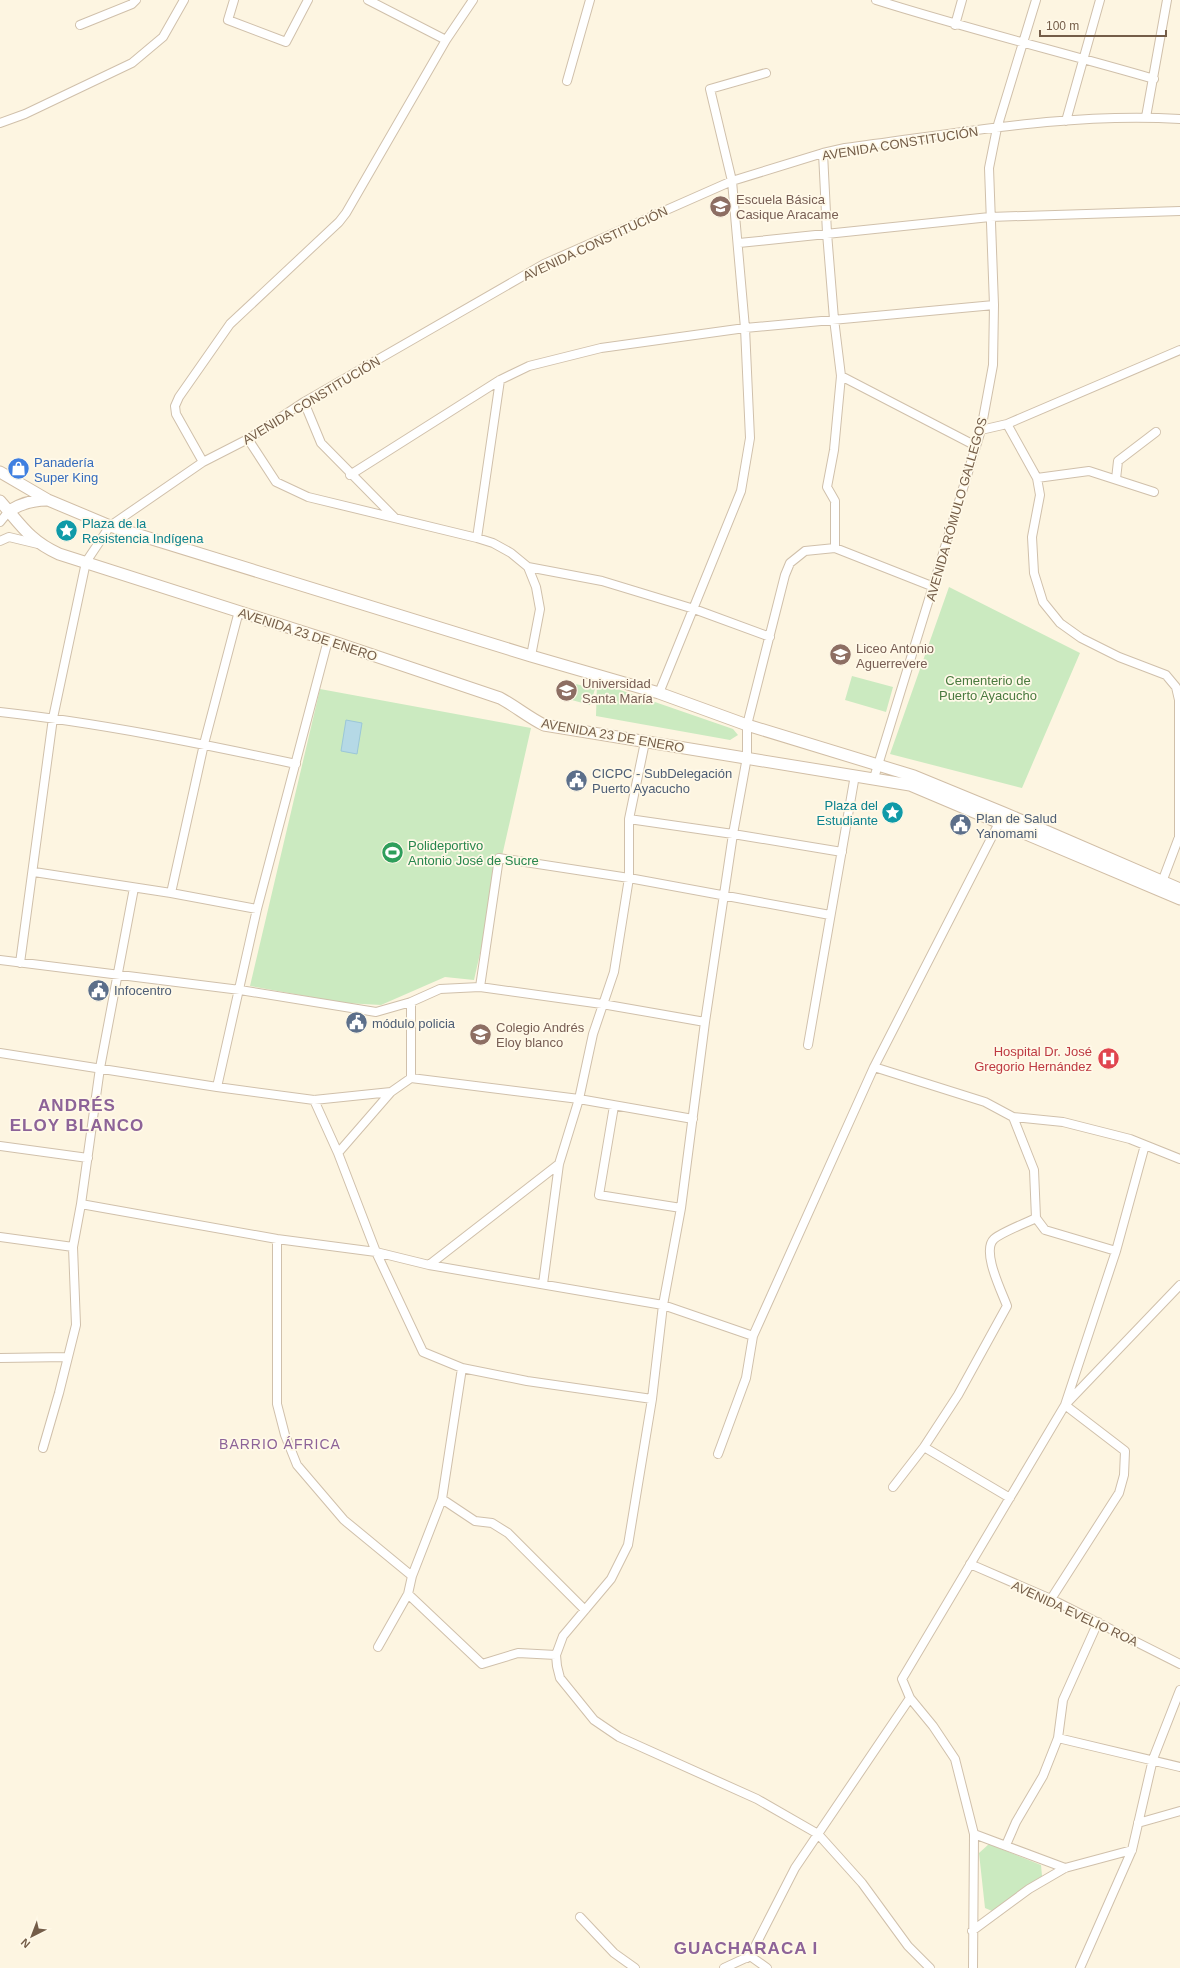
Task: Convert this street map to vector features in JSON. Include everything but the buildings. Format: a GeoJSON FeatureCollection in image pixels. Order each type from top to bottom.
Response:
{"type":"FeatureCollection","features":[{"type":"Feature","properties":{"kind":"main road","name":"AVENIDA 23 DE ENERO"},"geometry":{"type":"LineString","coordinates":[[0,472],[48,500],[110,526],[531,656],[659,693],[747,725],[914,776],[1180,899]]}},
{"type":"Feature","properties":{"kind":"main road"},"geometry":{"type":"LineString","coordinates":[[8,511],[36,500],[48,500]]}},
{"type":"Feature","properties":{"kind":"main road","name":"AVENIDA 23 DE ENERO"},"geometry":{"type":"LineString","coordinates":[[0,501],[24,530],[40,545],[59,554],[328,640],[500,698],[515,705],[530,718],[544,725],[747,757],[910,785],[1002,817],[1180,889]]}},
{"type":"Feature","properties":{"kind":"main road"},"geometry":{"type":"LineString","coordinates":[[24,530],[19,516],[22,508],[27,503]]}},
{"type":"Feature","properties":{"kind":"street"},"geometry":{"type":"LineString","coordinates":[[80,25],[132,4],[136,0]]}},
{"type":"Feature","properties":{"kind":"street"},"geometry":{"type":"LineString","coordinates":[[0,123],[24,114],[132,63],[163,37],[184,0]]}},
{"type":"Feature","properties":{"kind":"street"},"geometry":{"type":"LineString","coordinates":[[234,0],[228,20],[286,42],[308,0]]}},
{"type":"Feature","properties":{"kind":"street"},"geometry":{"type":"LineString","coordinates":[[368,0],[446,40]]}},
{"type":"Feature","properties":{"kind":"street"},"geometry":{"type":"LineString","coordinates":[[203,462],[176,414],[175,406],[178,397],[230,324],[339,222],[346,213],[446,40],[473,0]]}},
{"type":"Feature","properties":{"kind":"street"},"geometry":{"type":"LineString","coordinates":[[567,81],[590,0]]}},
{"type":"Feature","properties":{"kind":"street"},"geometry":{"type":"LineString","coordinates":[[876,0],[955,25],[1083,58],[1154,79]]}},
{"type":"Feature","properties":{"kind":"street"},"geometry":{"type":"LineString","coordinates":[[955,25],[962,0]]}},
{"type":"Feature","properties":{"kind":"street","name":"AVENIDA RÓMULO GALLEGOS"},"geometry":{"type":"LineString","coordinates":[[874,778],[982,430],[993,365],[994,306],[989,168],[997,128],[1036,0]]}},
{"type":"Feature","properties":{"kind":"street"},"geometry":{"type":"LineString","coordinates":[[1066,121],[1100,0]]}},
{"type":"Feature","properties":{"kind":"street"},"geometry":{"type":"LineString","coordinates":[[1146,117],[1167,0]]}},
{"type":"Feature","properties":{"kind":"street"},"geometry":{"type":"LineString","coordinates":[[659,693],[741,492],[750,438],[745,328],[739,243],[732,181],[710,89],[766,74]]}},
{"type":"Feature","properties":{"kind":"street","name":"AVENIDA CONSTITUCIÓN"},"geometry":{"type":"LineString","coordinates":[[86,562],[110,526],[203,462],[248,439],[304,402],[544,264],[732,181],[823,153],[845,148],[997,128],[1066,121],[1146,117],[1180,119]]}},
{"type":"Feature","properties":{"kind":"street"},"geometry":{"type":"LineString","coordinates":[[823,153],[826,233],[841,376],[834,450],[827,487],[835,501],[835,548]]}},
{"type":"Feature","properties":{"kind":"street"},"geometry":{"type":"LineString","coordinates":[[739,243],[990,216],[1180,211]]}},
{"type":"Feature","properties":{"kind":"street"},"geometry":{"type":"LineString","coordinates":[[350,475],[500,380],[529,366],[601,348],[745,328],[994,306]]}},
{"type":"Feature","properties":{"kind":"street"},"geometry":{"type":"LineString","coordinates":[[982,430],[1007,424],[1180,350]]}},
{"type":"Feature","properties":{"kind":"street"},"geometry":{"type":"LineString","coordinates":[[841,376],[976,446]]}},
{"type":"Feature","properties":{"kind":"street"},"geometry":{"type":"LineString","coordinates":[[477,538],[500,380]]}},
{"type":"Feature","properties":{"kind":"street"},"geometry":{"type":"LineString","coordinates":[[304,402],[321,443],[350,475],[395,518]]}},
{"type":"Feature","properties":{"kind":"street"},"geometry":{"type":"LineString","coordinates":[[1007,424],[1037,478],[1040,495],[1032,538],[1034,573],[1043,602],[1060,623],[1081,638],[1119,657],[1166,675],[1176,687],[1179,700],[1180,836],[1162,882]]}},
{"type":"Feature","properties":{"kind":"street"},"geometry":{"type":"LineString","coordinates":[[1116,479],[1118,461],[1156,432]]}},
{"type":"Feature","properties":{"kind":"street"},"geometry":{"type":"LineString","coordinates":[[248,439],[276,482],[308,497],[477,538],[499,547],[528,567],[602,581],[694,609],[770,637]]}},
{"type":"Feature","properties":{"kind":"street"},"geometry":{"type":"LineString","coordinates":[[1037,478],[1089,472],[1116,479],[1154,492]]}},
{"type":"Feature","properties":{"kind":"street"},"geometry":{"type":"LineString","coordinates":[[0,522],[8,511]]}},
{"type":"Feature","properties":{"kind":"street"},"geometry":{"type":"LineString","coordinates":[[0,540],[15,538],[40,545]]}},
{"type":"Feature","properties":{"kind":"street"},"geometry":{"type":"LineString","coordinates":[[930,1968],[908,1946],[862,1883],[818,1834],[757,1799],[619,1737],[594,1720],[560,1678],[556,1655],[562,1636],[611,1579],[628,1545],[652,1399],[663,1305],[681,1208],[705,1022],[725,897],[733,834],[747,757],[747,725],[785,575],[790,563],[805,552],[835,548],[934,587]]}},
{"type":"Feature","properties":{"kind":"street"},"geometry":{"type":"LineString","coordinates":[[20,963],[34,872],[53,718],[86,562]]}},
{"type":"Feature","properties":{"kind":"street"},"geometry":{"type":"LineString","coordinates":[[528,567],[536,587],[540,609],[531,656]]}},
{"type":"Feature","properties":{"kind":"street"},"geometry":{"type":"LineString","coordinates":[[171,893],[204,744],[239,611]]}},
{"type":"Feature","properties":{"kind":"street"},"geometry":{"type":"LineString","coordinates":[[217,1087],[258,909],[328,640]]}},
{"type":"Feature","properties":{"kind":"street"},"geometry":{"type":"LineString","coordinates":[[0,712],[53,718],[204,744],[296,764]]}},
{"type":"Feature","properties":{"kind":"street"},"geometry":{"type":"LineString","coordinates":[[543,1284],[559,1164],[579,1099],[593,1034],[614,972],[629,878],[629,819],[645,742]]}},
{"type":"Feature","properties":{"kind":"street"},"geometry":{"type":"LineString","coordinates":[[808,1045],[854,775]]}},
{"type":"Feature","properties":{"kind":"street"},"geometry":{"type":"LineString","coordinates":[[718,1454],[746,1378],[753,1336],[874,1067],[1002,817]]}},
{"type":"Feature","properties":{"kind":"street"},"geometry":{"type":"LineString","coordinates":[[629,819],[842,852]]}},
{"type":"Feature","properties":{"kind":"street"},"geometry":{"type":"LineString","coordinates":[[480,987],[499,858],[629,878],[725,897],[830,915]]}},
{"type":"Feature","properties":{"kind":"street"},"geometry":{"type":"LineString","coordinates":[[34,872],[171,893],[258,909]]}},
{"type":"Feature","properties":{"kind":"street"},"geometry":{"type":"LineString","coordinates":[[43,1448],[76,1325],[73,1247],[88,1158],[100,1068],[134,888]]}},
{"type":"Feature","properties":{"kind":"street"},"geometry":{"type":"LineString","coordinates":[[0,960],[117,976],[240,990],[376,1012],[411,1002],[440,989],[480,987],[602,1004],[705,1022]]}},
{"type":"Feature","properties":{"kind":"street"},"geometry":{"type":"LineString","coordinates":[[410,1078],[411,1002]]}},
{"type":"Feature","properties":{"kind":"street"},"geometry":{"type":"LineString","coordinates":[[0,1053],[217,1087],[314,1100],[391,1092]]}},
{"type":"Feature","properties":{"kind":"street"},"geometry":{"type":"LineString","coordinates":[[874,1067],[985,1102],[1013,1117],[1063,1122],[1130,1139],[1180,1159]]}},
{"type":"Feature","properties":{"kind":"street"},"geometry":{"type":"LineString","coordinates":[[338,1153],[391,1092],[410,1078],[579,1099],[693,1119]]}},
{"type":"Feature","properties":{"kind":"street"},"geometry":{"type":"LineString","coordinates":[[314,1100],[338,1153],[376,1252],[423,1352],[462,1368],[527,1381],[652,1399]]}},
{"type":"Feature","properties":{"kind":"street"},"geometry":{"type":"LineString","coordinates":[[614,1106],[599,1195],[681,1208]]}},
{"type":"Feature","properties":{"kind":"street"},"geometry":{"type":"LineString","coordinates":[[1013,1117],[1034,1170],[1036,1218],[1045,1230],[1116,1251]]}},
{"type":"Feature","properties":{"kind":"street"},"geometry":{"type":"LineString","coordinates":[[973,1968],[972,1930],[974,1834],[955,1758],[933,1726],[910,1698],[902,1679],[1065,1405],[1116,1251],[1145,1145]]}},
{"type":"Feature","properties":{"kind":"street"},"geometry":{"type":"LineString","coordinates":[[0,1146],[88,1158]]}},
{"type":"Feature","properties":{"kind":"street"},"geometry":{"type":"LineString","coordinates":[[429,1266],[559,1164]]}},
{"type":"Feature","properties":{"kind":"street"},"geometry":{"type":"LineString","coordinates":[[81,1204],[277,1240],[376,1252],[429,1266],[663,1305],[753,1336]]}},
{"type":"Feature","properties":{"kind":"street"},"geometry":{"type":"LineString","coordinates":[[893,1487],[924,1447],[958,1395],[1007,1306],[993,1268],[989,1250],[994,1239],[1036,1218]]}},
{"type":"Feature","properties":{"kind":"street"},"geometry":{"type":"LineString","coordinates":[[0,1237],[73,1247]]}},
{"type":"Feature","properties":{"kind":"street"},"geometry":{"type":"LineString","coordinates":[[277,1240],[277,1404],[285,1435],[297,1464],[344,1520],[412,1576]]}},
{"type":"Feature","properties":{"kind":"street"},"geometry":{"type":"LineString","coordinates":[[1065,1405],[1180,1285]]}},
{"type":"Feature","properties":{"kind":"street"},"geometry":{"type":"LineString","coordinates":[[0,1358],[68,1357]]}},
{"type":"Feature","properties":{"kind":"street"},"geometry":{"type":"LineString","coordinates":[[378,1647],[408,1594],[412,1576],[442,1499],[462,1368]]}},
{"type":"Feature","properties":{"kind":"street"},"geometry":{"type":"LineString","coordinates":[[1051,1599],[1119,1493],[1126,1461],[1124,1451],[1065,1405]]}},
{"type":"Feature","properties":{"kind":"street"},"geometry":{"type":"LineString","coordinates":[[924,1447],[1010,1498]]}},
{"type":"Feature","properties":{"kind":"street"},"geometry":{"type":"LineString","coordinates":[[442,1499],[475,1521],[492,1523],[508,1532],[585,1610]]}},
{"type":"Feature","properties":{"kind":"street","name":"AVENIDA EVELIO ROA"},"geometry":{"type":"LineString","coordinates":[[970,1564],[1051,1599],[1180,1664]]}},
{"type":"Feature","properties":{"kind":"street"},"geometry":{"type":"LineString","coordinates":[[408,1594],[482,1664],[518,1653],[556,1655]]}},
{"type":"Feature","properties":{"kind":"street"},"geometry":{"type":"LineString","coordinates":[[1006,1845],[1016,1822],[1043,1776],[1058,1738],[1063,1700],[1098,1622]]}},
{"type":"Feature","properties":{"kind":"street"},"geometry":{"type":"LineString","coordinates":[[1080,1968],[1132,1850],[1153,1759],[1180,1690]]}},
{"type":"Feature","properties":{"kind":"street"},"geometry":{"type":"LineString","coordinates":[[736,1968],[750,1956],[795,1868],[910,1698]]}},
{"type":"Feature","properties":{"kind":"street"},"geometry":{"type":"LineString","coordinates":[[1058,1738],[1180,1766]]}},
{"type":"Feature","properties":{"kind":"street"},"geometry":{"type":"LineString","coordinates":[[1138,1823],[1180,1811]]}},
{"type":"Feature","properties":{"kind":"street"},"geometry":{"type":"LineString","coordinates":[[974,1834],[1065,1868]]}},
{"type":"Feature","properties":{"kind":"street"},"geometry":{"type":"LineString","coordinates":[[972,1930],[1029,1889],[1065,1868],[1132,1850]]}},
{"type":"Feature","properties":{"kind":"street"},"geometry":{"type":"LineString","coordinates":[[580,1917],[614,1953],[635,1968]]}},
{"type":"Feature","properties":{"kind":"street"},"geometry":{"type":"LineString","coordinates":[[724,1968],[750,1956]]}},
{"type":"Feature","properties":{"kind":"street"},"geometry":{"type":"LineString","coordinates":[[750,1956],[767,1968]]}},
{"type":"Feature","properties":{"kind":"green space","name":"Cementerio de Puerto Ayacucho"},"geometry":{"type":"Polygon","coordinates":[[[949,587],[1080,653],[1022,788],[890,754],[949,587]]]}},
{"type":"Feature","properties":{"kind":"green space"},"geometry":{"type":"Polygon","coordinates":[[[852,676],[893,687],[886,712],[845,700],[852,676]]]}},
{"type":"Feature","properties":{"kind":"green space"},"geometry":{"type":"Polygon","coordinates":[[[597,682],[733,729],[738,735],[730,740],[596,716],[597,682]]]}},
{"type":"Feature","properties":{"kind":"green space"},"geometry":{"type":"Polygon","coordinates":[[[572,683],[595,689],[590,705],[568,699],[572,683]]]}},
{"type":"Feature","properties":{"kind":"green space","name":"Polideportivo Antonio José de Sucre"},"geometry":{"type":"Polygon","coordinates":[[[320,689],[531,728],[474,980],[445,977],[381,1005],[345,1003],[250,986],[320,689]]]}},
{"type":"Feature","properties":{"kind":"green space"},"geometry":{"type":"Polygon","coordinates":[[[989,1844],[1041,1865],[1042,1876],[992,1911],[985,1908],[979,1853],[989,1844]]]}},
{"type":"Feature","properties":{"kind":"water"},"geometry":{"type":"Polygon","coordinates":[[[346,720],[362,723],[357,754],[341,751],[346,720]]]}},
{"type":"Feature","properties":{"kind":"place","name":"Escuela Básica Casique Aracame"},"geometry":{"type":"Point","coordinates":[721,206]}},
{"type":"Feature","properties":{"kind":"place","name":"Panadería Super King"},"geometry":{"type":"Point","coordinates":[19,469]}},
{"type":"Feature","properties":{"kind":"place","name":"Plaza de la Resistencia Indígena"},"geometry":{"type":"Point","coordinates":[66,530]}},
{"type":"Feature","properties":{"kind":"place","name":"Liceo Antonio Aguerrevere"},"geometry":{"type":"Point","coordinates":[840,655]}},
{"type":"Feature","properties":{"kind":"place","name":"Universidad Santa María"},"geometry":{"type":"Point","coordinates":[567,690]}},
{"type":"Feature","properties":{"kind":"place","name":"CICPC - SubDelegación Puerto Ayacucho"},"geometry":{"type":"Point","coordinates":[577,780]}},
{"type":"Feature","properties":{"kind":"place","name":"Plaza del Estudiante"},"geometry":{"type":"Point","coordinates":[893,812]}},
{"type":"Feature","properties":{"kind":"place","name":"Plan de Salud Yanomami"},"geometry":{"type":"Point","coordinates":[960,825]}},
{"type":"Feature","properties":{"kind":"place","name":"Polideportivo Antonio José de Sucre"},"geometry":{"type":"Point","coordinates":[392,852]}},
{"type":"Feature","properties":{"kind":"place","name":"Infocentro"},"geometry":{"type":"Point","coordinates":[98,990]}},
{"type":"Feature","properties":{"kind":"place","name":"módulo policia"},"geometry":{"type":"Point","coordinates":[356,1023]}},
{"type":"Feature","properties":{"kind":"place","name":"Colegio Andrés Eloy blanco"},"geometry":{"type":"Point","coordinates":[481,1034]}},
{"type":"Feature","properties":{"kind":"place","name":"Hospital Dr. José Gregorio Hernández"},"geometry":{"type":"Point","coordinates":[1108,1058]}},
{"type":"Feature","properties":{"kind":"district","name":"ANDRÉS ELOY BLANCO"},"geometry":{"type":"Point","coordinates":[77,1115]}},
{"type":"Feature","properties":{"kind":"district","name":"BARRIO ÁFRICA"},"geometry":{"type":"Point","coordinates":[280,1444]}},
{"type":"Feature","properties":{"kind":"district","name":"GUACHARACA I"},"geometry":{"type":"Point","coordinates":[746,1948]}}]}
